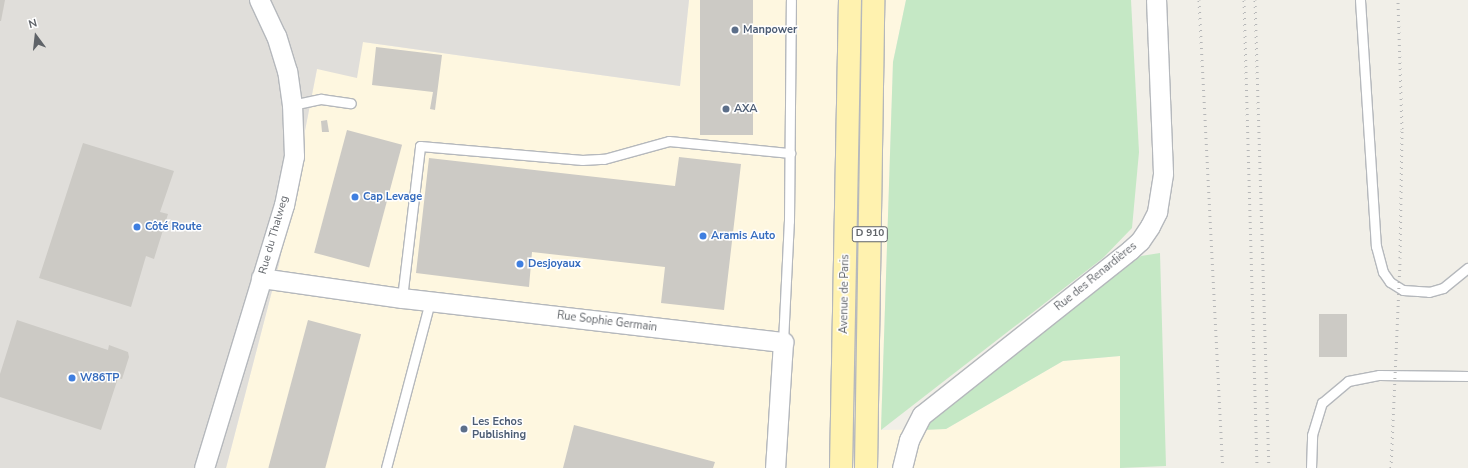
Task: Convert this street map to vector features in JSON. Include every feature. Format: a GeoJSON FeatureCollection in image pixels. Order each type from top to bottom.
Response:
{"type":"FeatureCollection","features":[{"type":"Feature","properties":{"kind":"main road","name":"Avenue de Paris"},"geometry":{"type":"LineString","coordinates":[[841,468],[850,0]]}},
{"type":"Feature","properties":{"kind":"main road","name":"D 910"},"geometry":{"type":"LineString","coordinates":[[866,468],[873,0]]}},
{"type":"Feature","properties":{"kind":"street","name":"Rue du Thalweg"},"geometry":{"type":"LineString","coordinates":[[204,468],[284,205],[294,156],[292,105],[286,71],[276,36],[259,0]]}},
{"type":"Feature","properties":{"kind":"street","name":"Rue des Renardières"},"geometry":{"type":"LineString","coordinates":[[902,468],[908,440],[922,415],[1130,250],[1140,241],[1150,226],[1158,205],[1163,173],[1156,0]]}},
{"type":"Feature","properties":{"kind":"street","name":"Rue Sophie Germain"},"geometry":{"type":"LineString","coordinates":[[261,278],[402,298],[783,342]]}},
{"type":"Feature","properties":{"kind":"street"},"geometry":{"type":"LineString","coordinates":[[775,468],[783,342]]}},
{"type":"Feature","properties":{"kind":"lane"},"geometry":{"type":"LineString","coordinates":[[783,342],[790,153],[791,0]]}},
{"type":"Feature","properties":{"kind":"lane"},"geometry":{"type":"LineString","coordinates":[[1360,0],[1376,246],[1384,272],[1390,282],[1403,290],[1428,292],[1443,288],[1468,268]]}},
{"type":"Feature","properties":{"kind":"lane"},"geometry":{"type":"LineString","coordinates":[[292,105],[320,99],[351,103]]}},
{"type":"Feature","properties":{"kind":"lane"},"geometry":{"type":"LineString","coordinates":[[402,298],[420,146],[582,160],[604,159],[669,141],[790,153]]}},
{"type":"Feature","properties":{"kind":"lane"},"geometry":{"type":"LineString","coordinates":[[388,467],[430,301]]}},
{"type":"Feature","properties":{"kind":"lane"},"geometry":{"type":"LineString","coordinates":[[1311,468],[1312,435],[1322,403],[1348,381],[1379,375],[1468,376]]}},
{"type":"Feature","properties":{"kind":"shaded area"},"geometry":{"type":"Polygon","coordinates":[[[0,0],[689,0],[680,86],[363,42],[357,78],[317,69],[279,264],[226,468],[0,468],[0,0]]]}},
{"type":"Feature","properties":{"kind":"shaded area"},"geometry":{"type":"Polygon","coordinates":[[[689,0],[906,0],[893,62],[881,430],[946,429],[1063,361],[1120,356],[1120,468],[226,468],[279,264],[317,69],[363,42],[680,86],[689,0]]]}},
{"type":"Feature","properties":{"kind":"green space"},"geometry":{"type":"Polygon","coordinates":[[[906,0],[1131,0],[1139,152],[1132,228],[1103,258],[881,430],[893,62],[906,0]]]}},
{"type":"Feature","properties":{"kind":"green space"},"geometry":{"type":"Polygon","coordinates":[[[1160,253],[1166,466],[1120,468],[1120,356],[1063,361],[946,429],[923,430],[938,410],[1141,256],[1160,253]]]}},
{"type":"Feature","properties":{"kind":"building"},"geometry":{"type":"Polygon","coordinates":[[[0,0],[5,0],[1,21],[0,21],[0,0]]]}},
{"type":"Feature","properties":{"kind":"building"},"geometry":{"type":"Polygon","coordinates":[[[700,0],[753,0],[753,135],[700,135],[700,0]]]}},
{"type":"Feature","properties":{"kind":"building"},"geometry":{"type":"Polygon","coordinates":[[[376,47],[442,55],[435,110],[430,109],[433,92],[372,85],[376,47]]]}},
{"type":"Feature","properties":{"kind":"building"},"geometry":{"type":"Polygon","coordinates":[[[327,120],[329,132],[322,132],[321,121],[327,120]]]}},
{"type":"Feature","properties":{"kind":"building"},"geometry":{"type":"Polygon","coordinates":[[[347,130],[402,145],[369,267],[314,253],[347,130]]]}},
{"type":"Feature","properties":{"kind":"building"},"geometry":{"type":"Polygon","coordinates":[[[83,143],[174,171],[160,212],[168,214],[154,259],[146,256],[131,307],[39,278],[83,143]]]}},
{"type":"Feature","properties":{"kind":"building"},"geometry":{"type":"Polygon","coordinates":[[[679,157],[741,164],[724,310],[661,303],[665,267],[532,252],[529,287],[416,273],[429,158],[675,186],[679,157]]]}},
{"type":"Feature","properties":{"kind":"building"},"geometry":{"type":"Polygon","coordinates":[[[1319,314],[1347,314],[1347,357],[1319,357],[1319,314]]]}},
{"type":"Feature","properties":{"kind":"building"},"geometry":{"type":"Polygon","coordinates":[[[17,320],[108,350],[109,345],[128,352],[129,357],[122,379],[118,378],[101,430],[0,397],[0,374],[17,320]]]}},
{"type":"Feature","properties":{"kind":"building"},"geometry":{"type":"Polygon","coordinates":[[[308,320],[361,334],[325,468],[268,468],[308,320]]]}},
{"type":"Feature","properties":{"kind":"building"},"geometry":{"type":"Polygon","coordinates":[[[574,425],[715,462],[713,468],[563,468],[574,425]]]}},
{"type":"Feature","properties":{"kind":"railway"},"geometry":{"type":"LineString","coordinates":[[1199,0],[1223,468]]}},
{"type":"Feature","properties":{"kind":"railway"},"geometry":{"type":"LineString","coordinates":[[1244,0],[1257,468]]}},
{"type":"Feature","properties":{"kind":"railway"},"geometry":{"type":"LineString","coordinates":[[1255,0],[1269,468]]}},
{"type":"Feature","properties":{"kind":"railway"},"geometry":{"type":"LineString","coordinates":[[1391,468],[1400,258],[1402,129],[1398,0]]}},
{"type":"Feature","properties":{"kind":"place","name":"Manpower"},"geometry":{"type":"Point","coordinates":[735,30]}},
{"type":"Feature","properties":{"kind":"place","name":"AXA"},"geometry":{"type":"Point","coordinates":[726,109]}},
{"type":"Feature","properties":{"kind":"place","name":"Cap Levage"},"geometry":{"type":"Point","coordinates":[355,197]}},
{"type":"Feature","properties":{"kind":"place","name":"Côté Route"},"geometry":{"type":"Point","coordinates":[137,227]}},
{"type":"Feature","properties":{"kind":"place","name":"Aramis Auto"},"geometry":{"type":"Point","coordinates":[703,236]}},
{"type":"Feature","properties":{"kind":"place","name":"Desjoyaux"},"geometry":{"type":"Point","coordinates":[520,264]}},
{"type":"Feature","properties":{"kind":"place","name":"W86TP"},"geometry":{"type":"Point","coordinates":[72,378]}},
{"type":"Feature","properties":{"kind":"place","name":"Les Echos Publishing"},"geometry":{"type":"Point","coordinates":[464,429]}}]}
